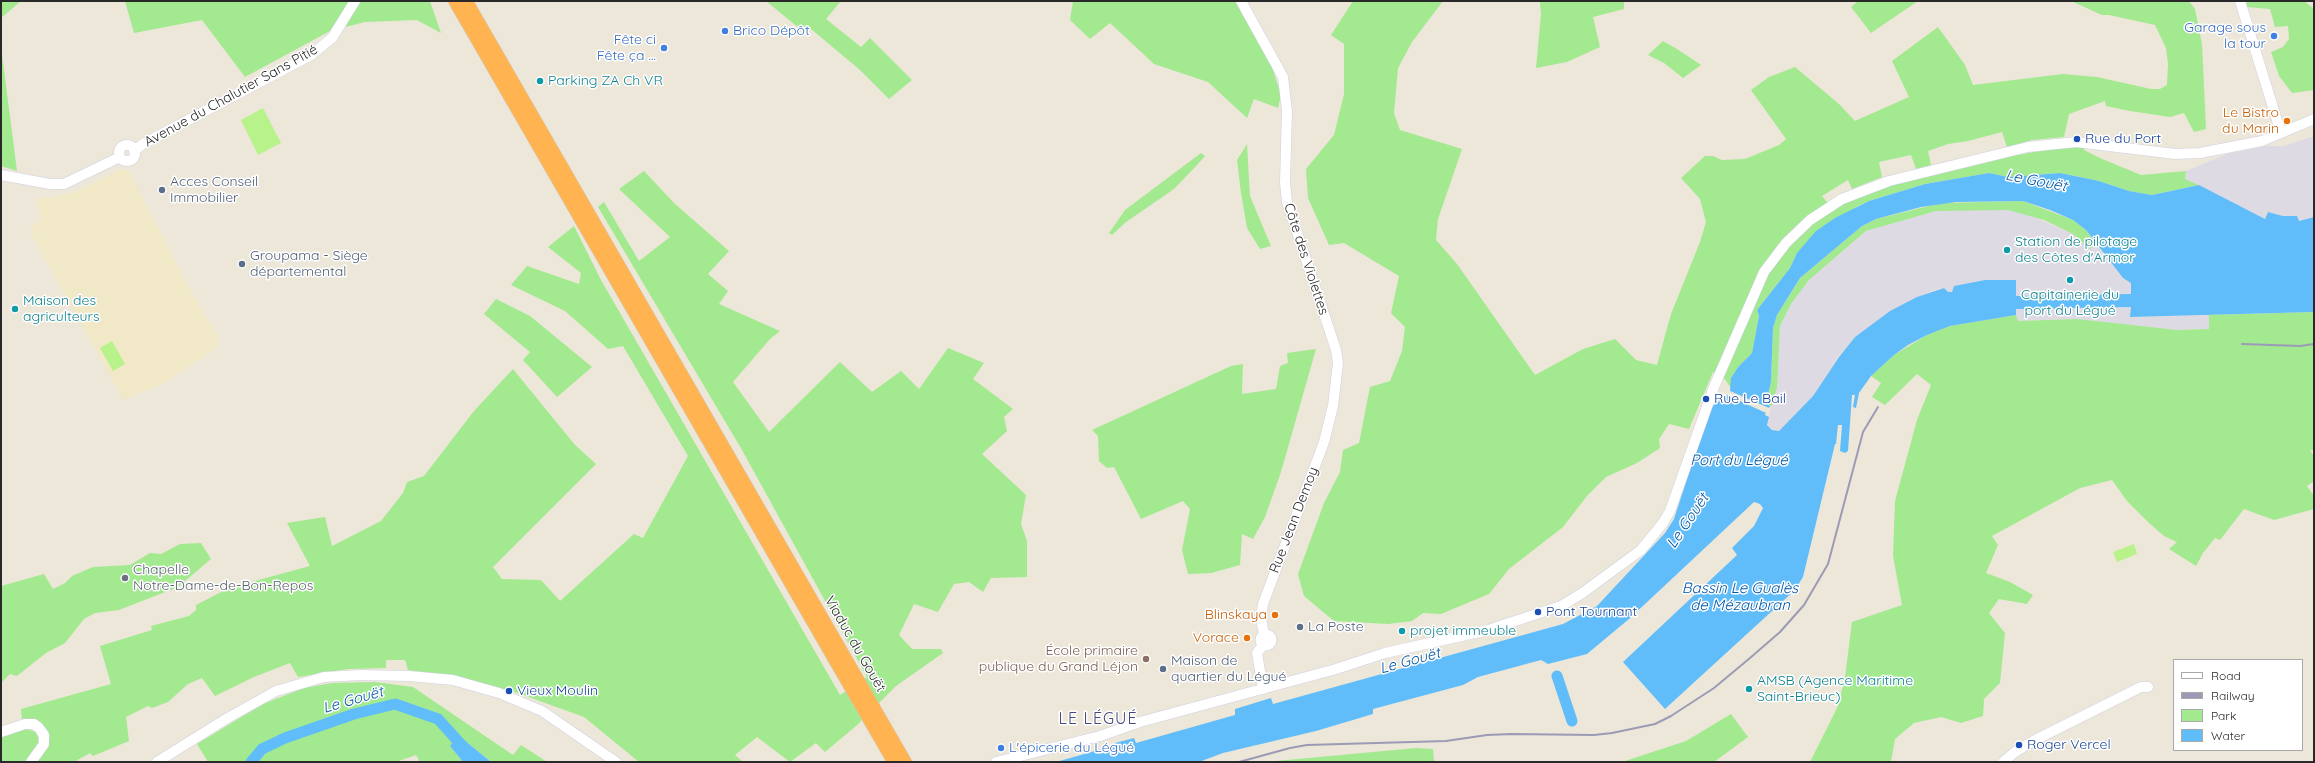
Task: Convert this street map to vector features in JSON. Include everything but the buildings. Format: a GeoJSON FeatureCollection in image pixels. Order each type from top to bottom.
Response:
{"type":"FeatureCollection","features":[{"type":"Feature","properties":{"kind":"highway"},"geometry":{"type":"LineString","coordinates":[[455,1],[774,544]]}},
{"type":"Feature","properties":{"kind":"highway"},"geometry":{"type":"LineString","coordinates":[[466,1],[774,544]]}},
{"type":"Feature","properties":{"kind":"highway","name":"Viaduc du Gouët"},"geometry":{"type":"LineString","coordinates":[[774,544],[894,762]]}},
{"type":"Feature","properties":{"kind":"highway","name":"Viaduc du Gouët"},"geometry":{"type":"LineString","coordinates":[[774,544],[905,762]]}},
{"type":"Feature","properties":{"kind":"street","name":"Avenue du Chalutier Sans Pitié"},"geometry":{"type":"LineString","coordinates":[[1,175],[50,184],[64,184],[120,158],[130,160],[134,155],[134,151],[143,144],[311,55],[332,38],[355,1]]}},
{"type":"Feature","properties":{"kind":"street","name":"Côte des Violettes"},"geometry":{"type":"LineString","coordinates":[[1241,1],[1283,77],[1288,112],[1285,183],[1287,202],[1336,350],[1338,363],[1333,406]]}},
{"type":"Feature","properties":{"kind":"street"},"geometry":{"type":"LineString","coordinates":[[2240,1],[2281,133]]}},
{"type":"Feature","properties":{"kind":"street"},"geometry":{"type":"LineString","coordinates":[[996,762],[1100,736],[1140,722],[1346,666],[1385,652],[1488,630],[1561,606],[1581,594],[1641,550],[1663,523],[1670,511],[1703,414],[1764,272],[1786,243],[1824,209],[1863,189],[1888,181],[2028,147],[2076,142],[2110,145],[2159,153],[2187,154],[2245,146],[2314,119]]}},
{"type":"Feature","properties":{"kind":"street","name":"Rue Jean Demoy"},"geometry":{"type":"LineString","coordinates":[[1264,689],[1257,653],[1264,640],[1261,620],[1263,604],[1324,442],[1333,406]]}},
{"type":"Feature","properties":{"kind":"street"},"geometry":{"type":"LineString","coordinates":[[157,762],[226,719],[276,691],[324,677],[361,675],[408,676],[453,680],[499,692],[542,711],[616,762]]}},
{"type":"Feature","properties":{"kind":"street"},"geometry":{"type":"LineString","coordinates":[[2003,762],[2020,748],[2141,687],[2148,687]]}},
{"type":"Feature","properties":{"kind":"street"},"geometry":{"type":"LineString","coordinates":[[1,732],[25,724],[34,724],[39,728],[44,735],[44,744],[31,762]]}},
{"type":"Feature","properties":{"kind":"shaded area"},"geometry":{"type":"Polygon","coordinates":[[[2314,136],[2314,217],[2299,221],[2297,216],[2283,216],[2268,212],[2265,219],[2185,179],[2186,171],[2227,154],[2266,146],[2284,146],[2314,136]]]}},
{"type":"Feature","properties":{"kind":"shaded area"},"geometry":{"type":"Polygon","coordinates":[[[121,169],[129,171],[188,286],[218,337],[218,347],[165,383],[123,400],[30,232],[32,227],[40,220],[40,213],[36,204],[37,198],[59,196],[77,191],[121,169]]]}},
{"type":"Feature","properties":{"kind":"shaded area"},"geometry":{"type":"Polygon","coordinates":[[[1969,209],[2008,210],[2025,213],[2073,234],[2090,249],[2096,244],[2123,278],[2131,282],[2131,294],[2016,296],[2015,280],[1985,280],[1954,286],[1952,292],[1948,293],[1944,288],[1932,291],[1890,311],[1855,337],[1838,357],[1813,396],[1779,431],[1769,428],[1767,420],[1777,388],[1780,326],[1791,304],[1809,280],[1866,231],[1936,211],[1969,209]]]}},
{"type":"Feature","properties":{"kind":"shaded area"},"geometry":{"type":"Polygon","coordinates":[[[2131,307],[2131,317],[2209,315],[2209,329],[2177,330],[2148,328],[2077,319],[2018,321],[2016,315],[2016,309],[2131,307]]]}},
{"type":"Feature","properties":{"kind":"green space"},"geometry":{"type":"Polygon","coordinates":[[[1,1],[21,1],[1,18],[1,1]]]}},
{"type":"Feature","properties":{"kind":"green space"},"geometry":{"type":"Polygon","coordinates":[[[125,1],[430,1],[441,33],[417,20],[365,22],[330,31],[245,77],[202,20],[134,33],[125,1]]]}},
{"type":"Feature","properties":{"kind":"green space"},"geometry":{"type":"Polygon","coordinates":[[[766,1],[841,1],[826,19],[861,47],[870,38],[912,80],[889,99],[860,70],[811,29],[805,33],[766,1]]]}},
{"type":"Feature","properties":{"kind":"green space"},"geometry":{"type":"Polygon","coordinates":[[[1073,1],[1236,1],[1272,67],[1281,95],[1278,108],[1254,99],[1247,118],[1208,82],[1154,64],[1110,23],[1090,39],[1070,20],[1073,1]]]}},
{"type":"Feature","properties":{"kind":"green space"},"geometry":{"type":"Polygon","coordinates":[[[1353,1],[1443,1],[1412,42],[1398,68],[1394,113],[1400,130],[1462,149],[1438,219],[1436,240],[1457,264],[1535,375],[1583,349],[1615,339],[1636,360],[1657,365],[1671,314],[1700,242],[1706,222],[1700,199],[1681,178],[1705,156],[1713,156],[1722,160],[1745,159],[1779,145],[1786,139],[1751,90],[1769,77],[1795,67],[1839,104],[1855,121],[1909,97],[1892,61],[1938,27],[1965,65],[1973,85],[2063,74],[2097,77],[2151,89],[2160,89],[2167,85],[2168,64],[2166,48],[2155,25],[2109,15],[2102,15],[2071,1],[2189,1],[2195,9],[2202,44],[2206,129],[2194,132],[2184,113],[2170,117],[2130,111],[2106,106],[2105,101],[2069,114],[2064,137],[2032,140],[2007,147],[2002,132],[1968,141],[1948,144],[1928,151],[1931,165],[1916,169],[1911,155],[1879,162],[1882,177],[1852,189],[1848,180],[1822,196],[1831,207],[1871,191],[1992,159],[2059,148],[2084,147],[2084,150],[2100,158],[2141,175],[2186,171],[2185,179],[2199,185],[2152,195],[2129,191],[2099,181],[2060,173],[2008,177],[1989,173],[1925,184],[1869,201],[1856,207],[1797,253],[1790,268],[1757,310],[1759,316],[1752,353],[1738,367],[1731,378],[1731,388],[1723,377],[1713,372],[1689,429],[1669,424],[1659,439],[1660,448],[1637,463],[1606,477],[1587,496],[1563,527],[1509,569],[1489,594],[1441,614],[1423,613],[1412,621],[1388,624],[1334,621],[1304,596],[1298,574],[1324,503],[1340,472],[1343,450],[1359,443],[1370,387],[1390,381],[1402,351],[1405,327],[1391,313],[1399,276],[1344,243],[1329,245],[1308,198],[1306,169],[1334,135],[1344,94],[1344,44],[1331,35],[1353,1]]]}},
{"type":"Feature","properties":{"kind":"green space"},"geometry":{"type":"Polygon","coordinates":[[[1540,1],[1624,1],[1624,9],[1593,17],[1600,47],[1567,62],[1536,68],[1541,15],[1540,1]]]}},
{"type":"Feature","properties":{"kind":"green space"},"geometry":{"type":"Polygon","coordinates":[[[1858,1],[1918,1],[1871,33],[1851,7],[1858,1]]]}},
{"type":"Feature","properties":{"kind":"green space"},"geometry":{"type":"Polygon","coordinates":[[[2246,1],[2304,1],[2314,9],[2314,90],[2292,93],[2279,76],[2271,52],[2283,47],[2289,39],[2288,26],[2275,27],[2270,9],[2247,7],[2246,1]]]}},
{"type":"Feature","properties":{"kind":"green space"},"geometry":{"type":"Polygon","coordinates":[[[1663,41],[1701,65],[1683,78],[1664,63],[1648,55],[1663,41]]]}},
{"type":"Feature","properties":{"kind":"green space"},"geometry":{"type":"Polygon","coordinates":[[[1,47],[17,171],[1,166],[1,47]]]}},
{"type":"Feature","properties":{"kind":"green space"},"geometry":{"type":"Polygon","coordinates":[[[263,108],[281,143],[258,155],[241,120],[263,108]]]}},
{"type":"Feature","properties":{"kind":"green space"},"geometry":{"type":"Polygon","coordinates":[[[1247,144],[1250,196],[1271,246],[1260,249],[1247,228],[1241,193],[1237,160],[1247,144]]]}},
{"type":"Feature","properties":{"kind":"green space"},"geometry":{"type":"Polygon","coordinates":[[[1201,153],[1205,156],[1174,189],[1126,222],[1112,235],[1109,233],[1125,210],[1201,153]]]}},
{"type":"Feature","properties":{"kind":"green space"},"geometry":{"type":"Polygon","coordinates":[[[644,171],[674,203],[729,251],[708,274],[728,291],[719,304],[780,331],[770,339],[733,382],[769,432],[840,362],[872,392],[901,371],[919,389],[948,348],[984,363],[973,379],[1013,409],[1004,417],[1007,431],[982,454],[1026,495],[1021,524],[1027,541],[1027,577],[991,578],[983,592],[969,582],[954,584],[938,612],[914,604],[899,635],[912,649],[941,649],[943,653],[896,686],[856,726],[825,752],[816,743],[790,762],[757,737],[735,755],[743,762],[639,762],[584,717],[512,691],[441,675],[408,670],[405,660],[386,660],[386,668],[348,669],[298,677],[290,663],[254,677],[215,696],[202,678],[188,684],[168,702],[152,708],[148,706],[126,717],[129,741],[93,756],[90,753],[74,762],[35,762],[46,748],[50,736],[40,721],[22,720],[21,709],[111,684],[100,646],[152,630],[151,626],[189,616],[196,610],[196,605],[229,588],[310,566],[287,523],[325,517],[332,546],[381,521],[403,493],[407,482],[424,476],[474,411],[513,369],[575,445],[596,464],[493,567],[502,579],[541,580],[560,601],[634,534],[643,538],[688,456],[623,346],[608,349],[565,311],[511,285],[527,266],[579,284],[581,273],[548,247],[574,226],[601,280],[840,695],[867,677],[742,450],[598,207],[604,202],[639,261],[670,237],[619,189],[644,171]]]}},
{"type":"Feature","properties":{"kind":"green space"},"geometry":{"type":"Polygon","coordinates":[[[2023,201],[2073,220],[2086,230],[2096,244],[2090,249],[2073,234],[2044,220],[2008,210],[1936,211],[1866,231],[1809,280],[1791,304],[1780,326],[1777,388],[1771,407],[1768,404],[1767,399],[1771,382],[1773,328],[1777,315],[1800,278],[1862,226],[1876,219],[1941,203],[2023,201]]]}},
{"type":"Feature","properties":{"kind":"green space"},"geometry":{"type":"Polygon","coordinates":[[[496,299],[530,316],[592,367],[557,397],[523,360],[530,352],[484,314],[496,299]]]}},
{"type":"Feature","properties":{"kind":"green space"},"geometry":{"type":"Polygon","coordinates":[[[2314,312],[2314,450],[2310,450],[2314,456],[2314,481],[2307,486],[2314,496],[2314,509],[2274,520],[2244,509],[2220,540],[2215,538],[2203,553],[2196,566],[2169,549],[2177,542],[2164,536],[2149,523],[2127,501],[2112,480],[2080,488],[1992,536],[1998,545],[1986,573],[2010,582],[2033,595],[2027,604],[1999,599],[1989,613],[2005,633],[2000,683],[1984,699],[1983,716],[1961,723],[1941,717],[1914,723],[1895,739],[1891,762],[1810,762],[1838,706],[1845,677],[1852,622],[1902,605],[1893,556],[1895,501],[1917,420],[1931,385],[1917,374],[1885,405],[1872,397],[1881,383],[1871,376],[1894,355],[1927,335],[1950,326],[2016,315],[2018,321],[2077,319],[2177,330],[2209,329],[2209,315],[2314,312]]]}},
{"type":"Feature","properties":{"kind":"green space"},"geometry":{"type":"Polygon","coordinates":[[[112,341],[125,364],[113,371],[100,348],[112,341]]]}},
{"type":"Feature","properties":{"kind":"green space"},"geometry":{"type":"Polygon","coordinates":[[[1316,349],[1281,472],[1265,517],[1253,539],[1242,534],[1240,565],[1211,573],[1188,574],[1182,550],[1190,509],[1183,501],[1141,519],[1114,467],[1107,468],[1099,461],[1098,436],[1092,430],[1231,366],[1243,364],[1242,394],[1276,389],[1280,366],[1288,363],[1287,353],[1316,349]]]}},
{"type":"Feature","properties":{"kind":"green space"},"geometry":{"type":"Polygon","coordinates":[[[201,543],[211,559],[178,587],[119,610],[95,613],[84,619],[65,643],[46,653],[17,676],[10,674],[1,683],[1,586],[44,574],[53,589],[65,583],[72,576],[93,567],[130,565],[150,553],[161,554],[180,544],[201,543]]]}},
{"type":"Feature","properties":{"kind":"green space"},"geometry":{"type":"Polygon","coordinates":[[[2134,544],[2137,554],[2117,562],[2113,552],[2134,544]]]}},
{"type":"Feature","properties":{"kind":"green space"},"geometry":{"type":"Polygon","coordinates":[[[375,682],[413,687],[513,755],[521,745],[547,762],[491,762],[458,735],[450,746],[463,762],[420,762],[416,755],[396,762],[208,762],[197,744],[263,704],[304,688],[332,683],[375,682]]]}},
{"type":"Feature","properties":{"kind":"green space"},"geometry":{"type":"Polygon","coordinates":[[[1731,714],[1748,737],[1714,762],[1622,762],[1686,741],[1731,714]]]}},
{"type":"Feature","properties":{"kind":"green space"},"geometry":{"type":"Polygon","coordinates":[[[26,729],[36,732],[38,744],[26,762],[1,762],[1,735],[26,729]]]}},
{"type":"Feature","properties":{"kind":"green space"},"geometry":{"type":"Polygon","coordinates":[[[1416,748],[1433,749],[1434,761],[1265,762],[1416,748]]]}},
{"type":"Feature","properties":{"kind":"water","name":"Port du Légué"},"geometry":{"type":"Polygon","coordinates":[[[1989,173],[2008,177],[2060,173],[2099,181],[2129,191],[2152,195],[2199,185],[2265,219],[2268,212],[2283,216],[2297,216],[2299,221],[2314,217],[2314,312],[2130,317],[2131,307],[2016,309],[2016,315],[1950,326],[1927,335],[1908,345],[1894,355],[1871,376],[1859,393],[1856,408],[1853,407],[1855,395],[1852,395],[1848,451],[1845,453],[1840,451],[1842,425],[1838,425],[1836,444],[1803,577],[1795,590],[1665,709],[1623,662],[1737,555],[1732,548],[1754,526],[1763,508],[1760,504],[1754,502],[1629,619],[1587,654],[1548,664],[1541,660],[1478,677],[1463,685],[1373,709],[1373,714],[1316,731],[1223,753],[1199,762],[1056,762],[1116,745],[1115,743],[1134,738],[1136,743],[1235,715],[1235,709],[1271,698],[1273,704],[1563,624],[1597,606],[1665,533],[1674,519],[1710,408],[1727,395],[1766,413],[1765,415],[1769,417],[1767,425],[1772,430],[1779,431],[1813,396],[1839,357],[1855,337],[1890,311],[1917,297],[1944,288],[1948,292],[1952,292],[1954,286],[1985,280],[2016,280],[2016,296],[2131,294],[2131,283],[2123,278],[2086,230],[2073,220],[2050,210],[2023,201],[1956,202],[1921,207],[1876,219],[1862,226],[1800,278],[1777,315],[1773,328],[1771,382],[1766,403],[1770,406],[1769,408],[1730,391],[1731,378],[1738,367],[1752,353],[1759,316],[1757,310],[1790,268],[1797,253],[1816,231],[1835,218],[1869,201],[1925,184],[1989,173]]]}},
{"type":"Feature","properties":{"kind":"water"},"geometry":{"type":"Polygon","coordinates":[[[458,735],[491,762],[463,762],[450,746],[458,735]]]}},
{"type":"Feature","properties":{"kind":"waterway"},"geometry":{"type":"LineString","coordinates":[[1557,676],[1572,721]]}},
{"type":"Feature","properties":{"kind":"waterway","name":"Le Gouët"},"geometry":{"type":"LineString","coordinates":[[251,762],[262,749],[285,738],[354,714],[395,704],[438,719],[477,762]]}},
{"type":"Feature","properties":{"kind":"railway"},"geometry":{"type":"LineString","coordinates":[[2242,344],[2300,346],[2314,344]]}},
{"type":"Feature","properties":{"kind":"railway"},"geometry":{"type":"LineString","coordinates":[[1239,762],[1290,748],[1307,745],[1446,741],[1487,735],[1511,734],[1594,735],[1612,733],[1655,724],[1671,716],[1714,688],[1750,658],[1780,632],[1804,605],[1828,564],[1863,432],[1878,407]]}},
{"type":"Feature","properties":{"kind":"place","name":"Brico Dépôt"},"geometry":{"type":"Point","coordinates":[725,31]}},
{"type":"Feature","properties":{"kind":"place","name":"Garage sous la tour"},"geometry":{"type":"Point","coordinates":[2274,36]}},
{"type":"Feature","properties":{"kind":"place","name":"Fête ci Fête ça ..."},"geometry":{"type":"Point","coordinates":[664,48]}},
{"type":"Feature","properties":{"kind":"place","name":"Parking ZA Ch VR"},"geometry":{"type":"Point","coordinates":[540,81]}},
{"type":"Feature","properties":{"kind":"place","name":"Le Bistro du Marin"},"geometry":{"type":"Point","coordinates":[2287,121]}},
{"type":"Feature","properties":{"kind":"place","name":"Rue du Port"},"geometry":{"type":"Point","coordinates":[2077,139]}},
{"type":"Feature","properties":{"kind":"place","name":"Acces Conseil Immobilier"},"geometry":{"type":"Point","coordinates":[162,190]}},
{"type":"Feature","properties":{"kind":"place","name":"Station de pilotage des Côtes d'Armor"},"geometry":{"type":"Point","coordinates":[2007,250]}},
{"type":"Feature","properties":{"kind":"place","name":"Groupama - Siège départemental"},"geometry":{"type":"Point","coordinates":[242,264]}},
{"type":"Feature","properties":{"kind":"place","name":"Capitainerie du port du Légué"},"geometry":{"type":"Point","coordinates":[2070,280]}},
{"type":"Feature","properties":{"kind":"place","name":"Maison des agriculteurs"},"geometry":{"type":"Point","coordinates":[15,309]}},
{"type":"Feature","properties":{"kind":"place","name":"Rue Le Bail"},"geometry":{"type":"Point","coordinates":[1706,399]}},
{"type":"Feature","properties":{"kind":"place","name":"Chapelle Notre-Dame-de-Bon-Repos"},"geometry":{"type":"Point","coordinates":[125,578]}},
{"type":"Feature","properties":{"kind":"place","name":"Pont Tournant"},"geometry":{"type":"Point","coordinates":[1538,612]}},
{"type":"Feature","properties":{"kind":"place","name":"Blinskaya"},"geometry":{"type":"Point","coordinates":[1275,615]}},
{"type":"Feature","properties":{"kind":"place","name":"La Poste"},"geometry":{"type":"Point","coordinates":[1300,627]}},
{"type":"Feature","properties":{"kind":"place","name":"projet immeuble"},"geometry":{"type":"Point","coordinates":[1402,631]}},
{"type":"Feature","properties":{"kind":"place","name":"Vorace"},"geometry":{"type":"Point","coordinates":[1247,638]}},
{"type":"Feature","properties":{"kind":"place","name":"École primaire publique du Grand Léjon"},"geometry":{"type":"Point","coordinates":[1146,659]}},
{"type":"Feature","properties":{"kind":"place","name":"Maison de quartier du Légué"},"geometry":{"type":"Point","coordinates":[1163,669]}},
{"type":"Feature","properties":{"kind":"place","name":"AMSB (Agence Maritime Saint-Brieuc)"},"geometry":{"type":"Point","coordinates":[1749,689]}},
{"type":"Feature","properties":{"kind":"place","name":"Vieux Moulin"},"geometry":{"type":"Point","coordinates":[509,691]}},
{"type":"Feature","properties":{"kind":"place","name":"Roger Vercel"},"geometry":{"type":"Point","coordinates":[2019,745]}},
{"type":"Feature","properties":{"kind":"place","name":"L'épicerie du Légué"},"geometry":{"type":"Point","coordinates":[1001,748]}},
{"type":"Feature","properties":{"kind":"district","name":"LE LÉGUÉ"},"geometry":{"type":"Point","coordinates":[1098,719]}},
{"type":"Feature","properties":{"kind":"water label","name":"Bassin Le Gualès de Mézaubran"},"geometry":{"type":"Point","coordinates":[1740,596]}}]}
